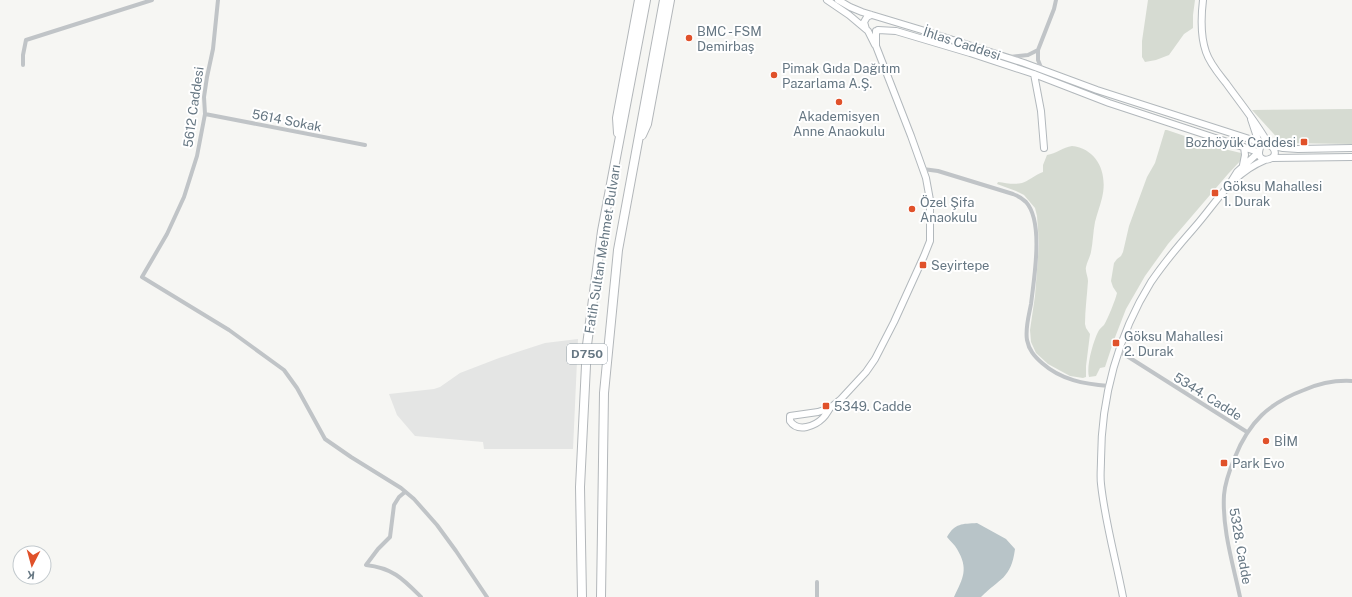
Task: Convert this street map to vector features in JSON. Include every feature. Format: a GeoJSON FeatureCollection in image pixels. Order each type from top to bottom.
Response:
{"type":"FeatureCollection","features":[{"type":"Feature","properties":{"kind":"highway"},"geometry":{"type":"LineString","coordinates":[[619,141],[617,118],[639,0]]}},
{"type":"Feature","properties":{"kind":"highway","name":"Fatih Sultan Mehmet Bulvarı"},"geometry":{"type":"LineString","coordinates":[[582,597],[580,487],[587,345],[602,232],[646,0]]}},
{"type":"Feature","properties":{"kind":"highway","name":"Fatih Sultan Mehmet Bulvarı"},"geometry":{"type":"LineString","coordinates":[[601,597],[604,393],[618,250],[664,0]]}},
{"type":"Feature","properties":{"kind":"highway"},"geometry":{"type":"LineString","coordinates":[[637,145],[647,124],[670,0]]}},
{"type":"Feature","properties":{"kind":"street"},"geometry":{"type":"LineString","coordinates":[[23,65],[26,40],[152,0]]}},
{"type":"Feature","properties":{"kind":"street","name":"5612 Caddesi"},"geometry":{"type":"LineString","coordinates":[[218,0],[212,49],[206,77],[204,97],[205,114],[196,156],[184,197],[167,234],[142,277],[229,330],[284,370],[297,388],[325,439],[405,492]]}},
{"type":"Feature","properties":{"kind":"street"},"geometry":{"type":"LineString","coordinates":[[827,0],[867,30],[873,32],[877,30]]}},
{"type":"Feature","properties":{"kind":"street","name":"İhlas Caddesi"},"geometry":{"type":"LineString","coordinates":[[838,0],[850,7],[874,16],[925,30],[1127,100],[1268,145]]}},
{"type":"Feature","properties":{"kind":"street"},"geometry":{"type":"LineString","coordinates":[[1044,71],[1038,60],[1038,50],[1056,0]]}},
{"type":"Feature","properties":{"kind":"street"},"geometry":{"type":"LineString","coordinates":[[1203,0],[1201,16],[1202,34],[1206,52],[1213,65],[1257,124],[1268,145],[1274,151],[1272,158]]}},
{"type":"Feature","properties":{"kind":"street"},"geometry":{"type":"LineString","coordinates":[[830,408],[818,412],[790,416],[790,421],[793,425],[798,427],[810,426],[823,418],[830,408],[852,388],[875,359],[930,241],[930,200],[923,169],[876,46],[864,24],[865,19],[874,16],[880,25],[877,30],[876,46]]}},
{"type":"Feature","properties":{"kind":"street","name":"İhlas Caddesi"},"geometry":{"type":"LineString","coordinates":[[877,30],[896,31],[915,36],[1034,74],[1109,103],[1259,151]]}},
{"type":"Feature","properties":{"kind":"street"},"geometry":{"type":"LineString","coordinates":[[1007,58],[1028,55],[1038,50]]}},
{"type":"Feature","properties":{"kind":"street"},"geometry":{"type":"LineString","coordinates":[[1034,74],[1041,111],[1044,148]]}},
{"type":"Feature","properties":{"kind":"street","name":"5614 Sokak"},"geometry":{"type":"LineString","coordinates":[[205,114],[364,145]]}},
{"type":"Feature","properties":{"kind":"street"},"geometry":{"type":"LineString","coordinates":[[1250,116],[1259,142],[1261,158],[1265,160]]}},
{"type":"Feature","properties":{"kind":"street"},"geometry":{"type":"LineString","coordinates":[[1248,138],[1254,137],[1256,132]]}},
{"type":"Feature","properties":{"kind":"street"},"geometry":{"type":"LineString","coordinates":[[1123,597],[1101,483],[1101,448],[1103,421],[1109,386],[1119,351],[1135,313],[1152,281],[1175,249],[1195,227],[1243,165],[1259,151],[1268,145],[1291,148],[1352,148]]}},
{"type":"Feature","properties":{"kind":"street"},"geometry":{"type":"LineString","coordinates":[[1243,165],[1245,155],[1244,147]]}},
{"type":"Feature","properties":{"kind":"street"},"geometry":{"type":"LineString","coordinates":[[1232,181],[1253,166],[1272,158],[1352,157]]}},
{"type":"Feature","properties":{"kind":"street"},"geometry":{"type":"LineString","coordinates":[[923,169],[938,171],[1013,194],[1021,197],[1025,201],[1032,212],[1036,234],[1034,272],[1027,335],[1031,351],[1036,358],[1060,376],[1088,384],[1109,386]]}},
{"type":"Feature","properties":{"kind":"street","name":"5344. Cadde"},"geometry":{"type":"LineString","coordinates":[[1119,351],[1247,432]]}},
{"type":"Feature","properties":{"kind":"street","name":"5328. Cadde"},"geometry":{"type":"LineString","coordinates":[[1240,597],[1226,530],[1224,494],[1230,467],[1240,443],[1255,421],[1268,408],[1279,401],[1292,394],[1318,384],[1333,381],[1352,381]]}},
{"type":"Feature","properties":{"kind":"street"},"geometry":{"type":"LineString","coordinates":[[421,597],[405,581],[394,573],[379,566],[366,565],[378,549],[390,537],[394,505],[399,497],[405,492],[414,499],[437,525],[456,550],[487,597]]}},
{"type":"Feature","properties":{"kind":"street"},"geometry":{"type":"LineString","coordinates":[[817,582],[817,597]]}},
{"type":"Feature","properties":{"kind":"shaded area"},"geometry":{"type":"Polygon","coordinates":[[[1148,0],[1195,0],[1193,28],[1184,34],[1169,55],[1145,62],[1142,57],[1142,41],[1148,0]]]}},
{"type":"Feature","properties":{"kind":"shaded area"},"geometry":{"type":"Polygon","coordinates":[[[1352,109],[1352,144],[1282,143],[1252,110],[1352,109]]]}},
{"type":"Feature","properties":{"kind":"shaded area"},"geometry":{"type":"Polygon","coordinates":[[[1165,130],[1220,148],[1241,153],[1243,158],[1168,244],[1145,276],[1126,309],[1105,367],[1100,368],[1096,376],[1089,377],[1088,367],[1094,342],[1098,331],[1104,325],[1117,293],[1111,281],[1114,263],[1123,252],[1129,226],[1147,177],[1155,163],[1165,130]]]}},
{"type":"Feature","properties":{"kind":"shaded area"},"geometry":{"type":"Polygon","coordinates":[[[1072,146],[1081,148],[1094,157],[1099,164],[1104,180],[1104,189],[1095,222],[1091,252],[1086,265],[1088,281],[1085,324],[1090,334],[1086,377],[1083,378],[1070,376],[1048,364],[1036,353],[1031,342],[1030,330],[1035,296],[1039,244],[1037,216],[1035,208],[1024,195],[997,184],[998,182],[1016,184],[1026,181],[1043,172],[1043,165],[1047,155],[1072,146]]]}},
{"type":"Feature","properties":{"kind":"shaded area"},"geometry":{"type":"Polygon","coordinates":[[[578,339],[573,449],[484,449],[483,442],[415,436],[397,415],[389,394],[434,389],[440,387],[460,373],[499,358],[545,343],[578,339]]]}},
{"type":"Feature","properties":{"kind":"shaded area"},"geometry":{"type":"Polygon","coordinates":[[[977,523],[1006,539],[1015,549],[1011,566],[1004,577],[981,597],[954,597],[962,579],[964,568],[961,556],[947,537],[953,529],[959,525],[977,523]]]}},
{"type":"Feature","properties":{"kind":"place","name":"BMC - FSM Demirbaş"},"geometry":{"type":"Point","coordinates":[689,38]}},
{"type":"Feature","properties":{"kind":"place","name":"Pimak Gıda Dağıtım Pazarlama A.Ş."},"geometry":{"type":"Point","coordinates":[774,75]}},
{"type":"Feature","properties":{"kind":"place","name":"Akademisyen Anne Anaokulu"},"geometry":{"type":"Point","coordinates":[839,102]}},
{"type":"Feature","properties":{"kind":"place","name":"Bozhöyük Caddesi"},"geometry":{"type":"Point","coordinates":[1304,142]}},
{"type":"Feature","properties":{"kind":"place","name":"Göksu Mahallesi 1. Durak"},"geometry":{"type":"Point","coordinates":[1215,193]}},
{"type":"Feature","properties":{"kind":"place","name":"Özel Şifa Anaokulu"},"geometry":{"type":"Point","coordinates":[912,209]}},
{"type":"Feature","properties":{"kind":"place","name":"Seyirtepe"},"geometry":{"type":"Point","coordinates":[923,265]}},
{"type":"Feature","properties":{"kind":"place","name":"Göksu Mahallesi 2. Durak"},"geometry":{"type":"Point","coordinates":[1116,343]}},
{"type":"Feature","properties":{"kind":"place","name":"5349. Cadde"},"geometry":{"type":"Point","coordinates":[826,406]}},
{"type":"Feature","properties":{"kind":"place","name":"BİM"},"geometry":{"type":"Point","coordinates":[1266,441]}},
{"type":"Feature","properties":{"kind":"place","name":"Park Evo"},"geometry":{"type":"Point","coordinates":[1224,463]}}]}
